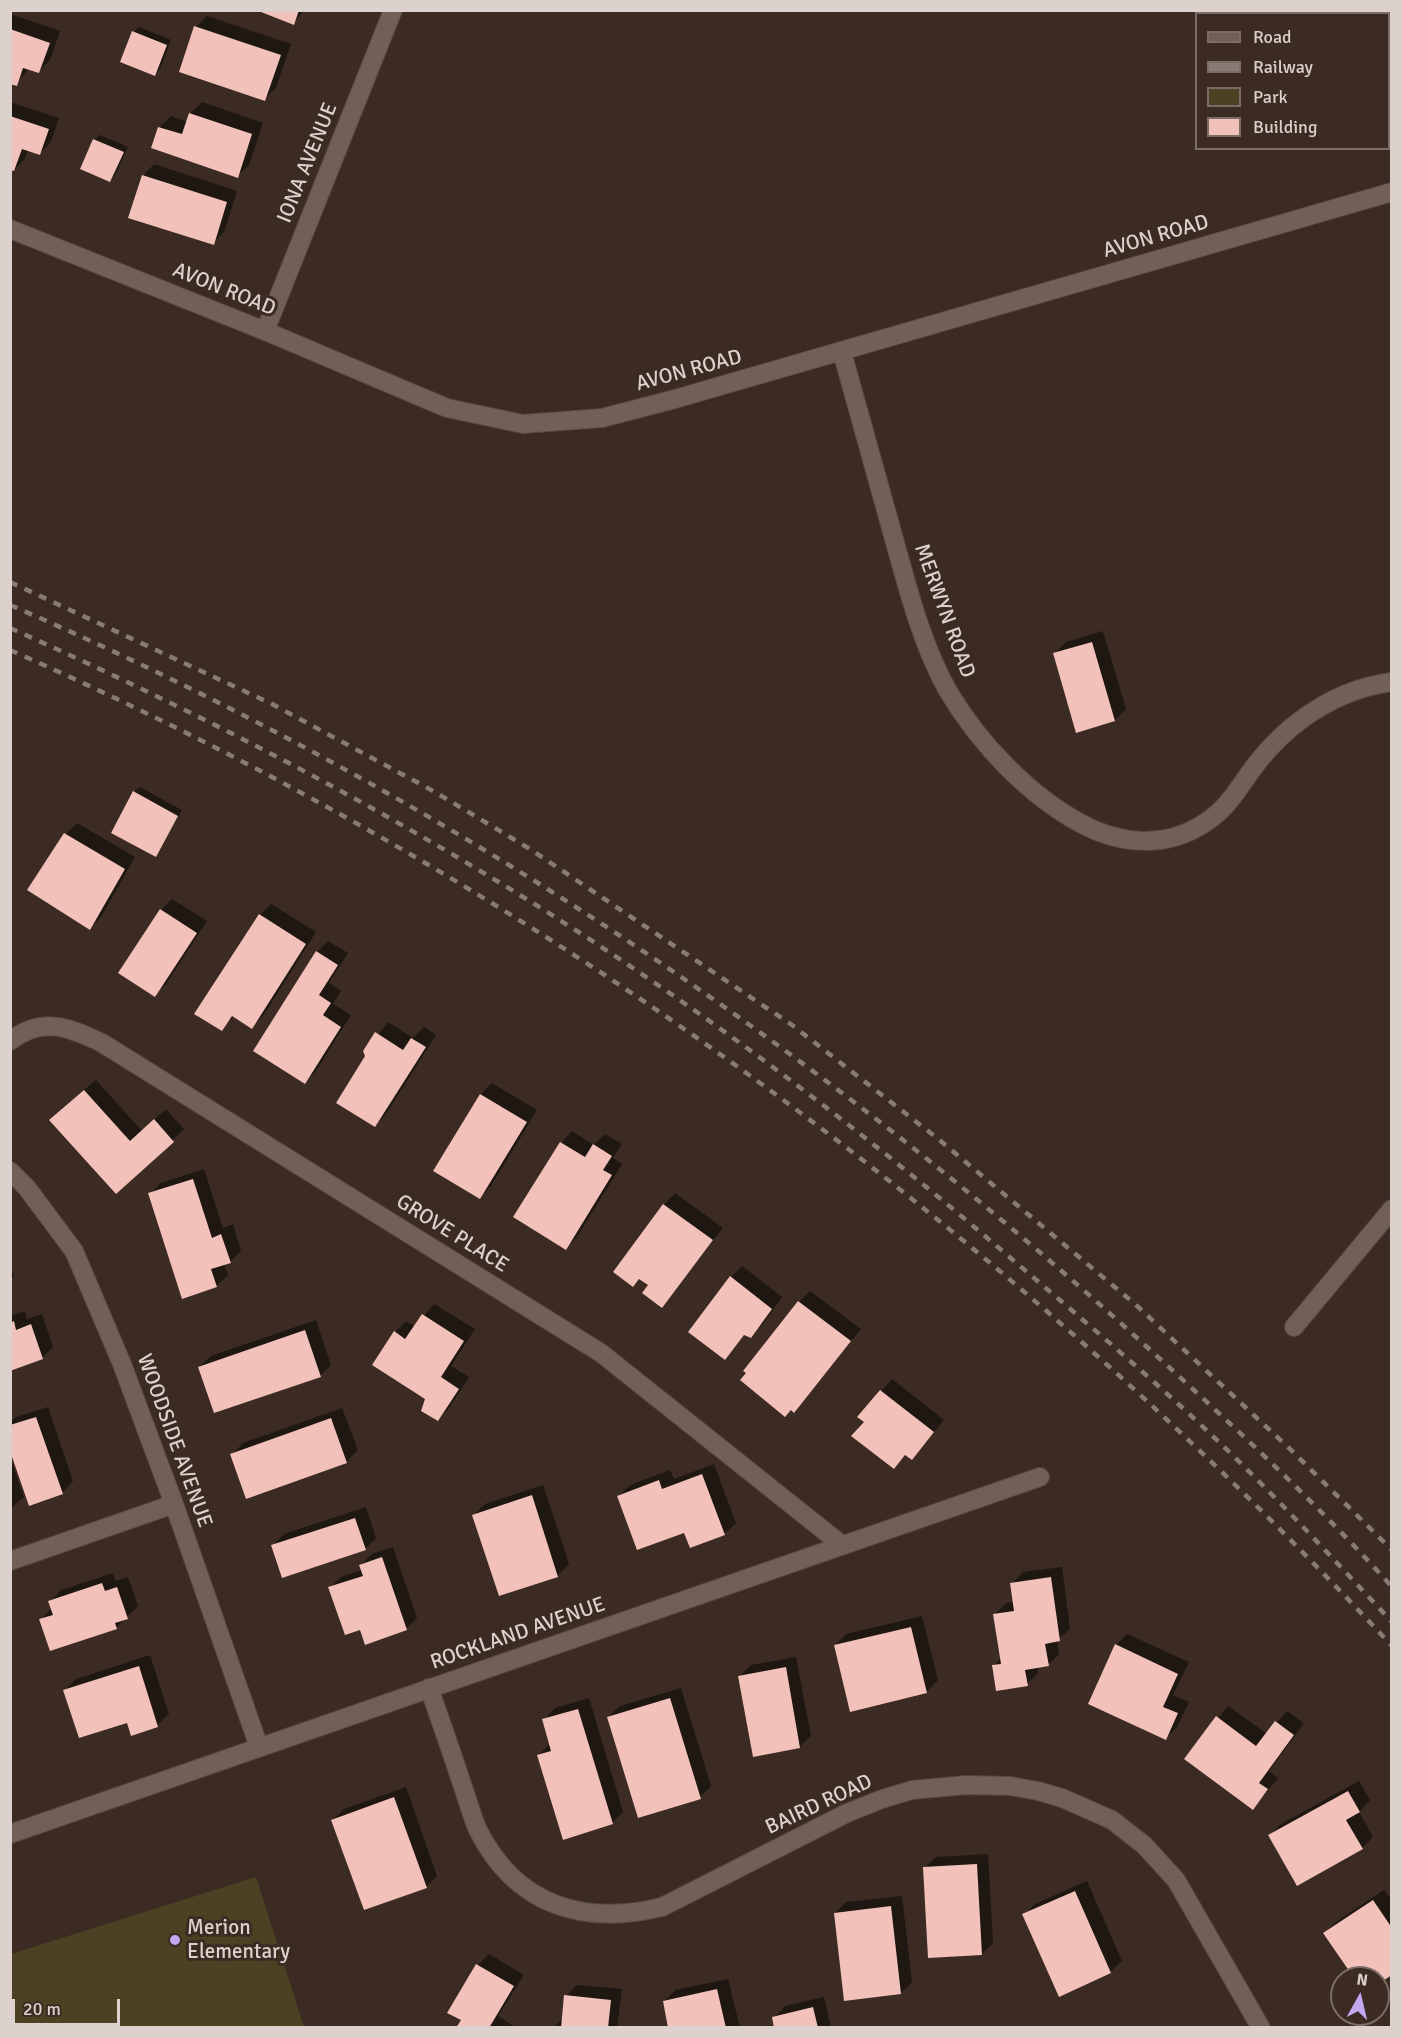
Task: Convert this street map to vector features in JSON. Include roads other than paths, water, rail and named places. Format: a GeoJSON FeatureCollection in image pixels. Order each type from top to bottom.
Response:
{"type":"FeatureCollection","features":[{"type":"Feature","properties":{"kind":"street","name":"IONA AVENUE"},"geometry":{"type":"LineString","coordinates":[[264,331],[393,10]]}},
{"type":"Feature","properties":{"kind":"street","name":"AVON ROAD"},"geometry":{"type":"LineString","coordinates":[[10,229],[264,331],[447,408],[523,424],[602,418],[842,352],[1392,192]]}},
{"type":"Feature","properties":{"kind":"street","name":"MERWYN ROAD"},"geometry":{"type":"LineString","coordinates":[[842,352],[908,589],[948,689],[972,727],[998,757],[1066,816],[1101,835],[1125,841],[1153,841],[1180,836],[1206,822],[1231,801],[1279,736],[1307,715],[1362,688],[1392,682]]}},
{"type":"Feature","properties":{"kind":"street","name":"GROVE PLACE"},"geometry":{"type":"LineString","coordinates":[[10,1041],[19,1035],[48,1024],[76,1030],[102,1043],[601,1353],[842,1545]]}},
{"type":"Feature","properties":{"kind":"street","name":"WOODSIDE AVENUE"},"geometry":{"type":"LineString","coordinates":[[10,1171],[27,1188],[75,1251],[122,1364],[174,1504],[259,1747]]}},
{"type":"Feature","properties":{"kind":"street"},"geometry":{"type":"LineString","coordinates":[[1294,1327],[1392,1209]]}},
{"type":"Feature","properties":{"kind":"street","name":"ROCKLAND AVENUE"},"geometry":{"type":"LineString","coordinates":[[10,1834],[1040,1476]]}},
{"type":"Feature","properties":{"kind":"street"},"geometry":{"type":"LineString","coordinates":[[10,1560],[174,1504]]}},
{"type":"Feature","properties":{"kind":"street","name":"BAIRD ROAD"},"geometry":{"type":"LineString","coordinates":[[429,1688],[478,1830],[515,1881],[536,1897],[562,1909],[614,1914],[639,1913],[662,1907],[847,1813],[912,1790],[987,1785],[1038,1791],[1062,1798],[1112,1820],[1144,1845],[1176,1880],[1261,2028]]}},
{"type":"Feature","properties":{"kind":"railway"},"geometry":{"type":"LineString","coordinates":[[10,582],[272,704],[435,792],[530,849],[792,1025],[937,1138],[1135,1304],[1290,1449],[1392,1550]]}},
{"type":"Feature","properties":{"kind":"railway"},"geometry":{"type":"LineString","coordinates":[[10,605],[165,676],[316,754],[465,838],[609,929],[750,1025],[887,1127],[1019,1235],[1147,1347],[1303,1494],[1392,1587]]}},
{"type":"Feature","properties":{"kind":"railway"},"geometry":{"type":"LineString","coordinates":[[10,628],[195,715],[315,777],[434,843],[559,919],[753,1052],[939,1197],[1141,1370],[1240,1463],[1392,1622]]}},
{"type":"Feature","properties":{"kind":"railway"},"geometry":{"type":"LineString","coordinates":[[10,650],[204,742],[393,844],[575,956],[752,1077],[922,1207],[1086,1346],[1242,1492],[1392,1646]]}},
{"type":"Feature","properties":{"kind":"place","name":"Merion Elementary"},"geometry":{"type":"Point","coordinates":[175,1940]}}]}
